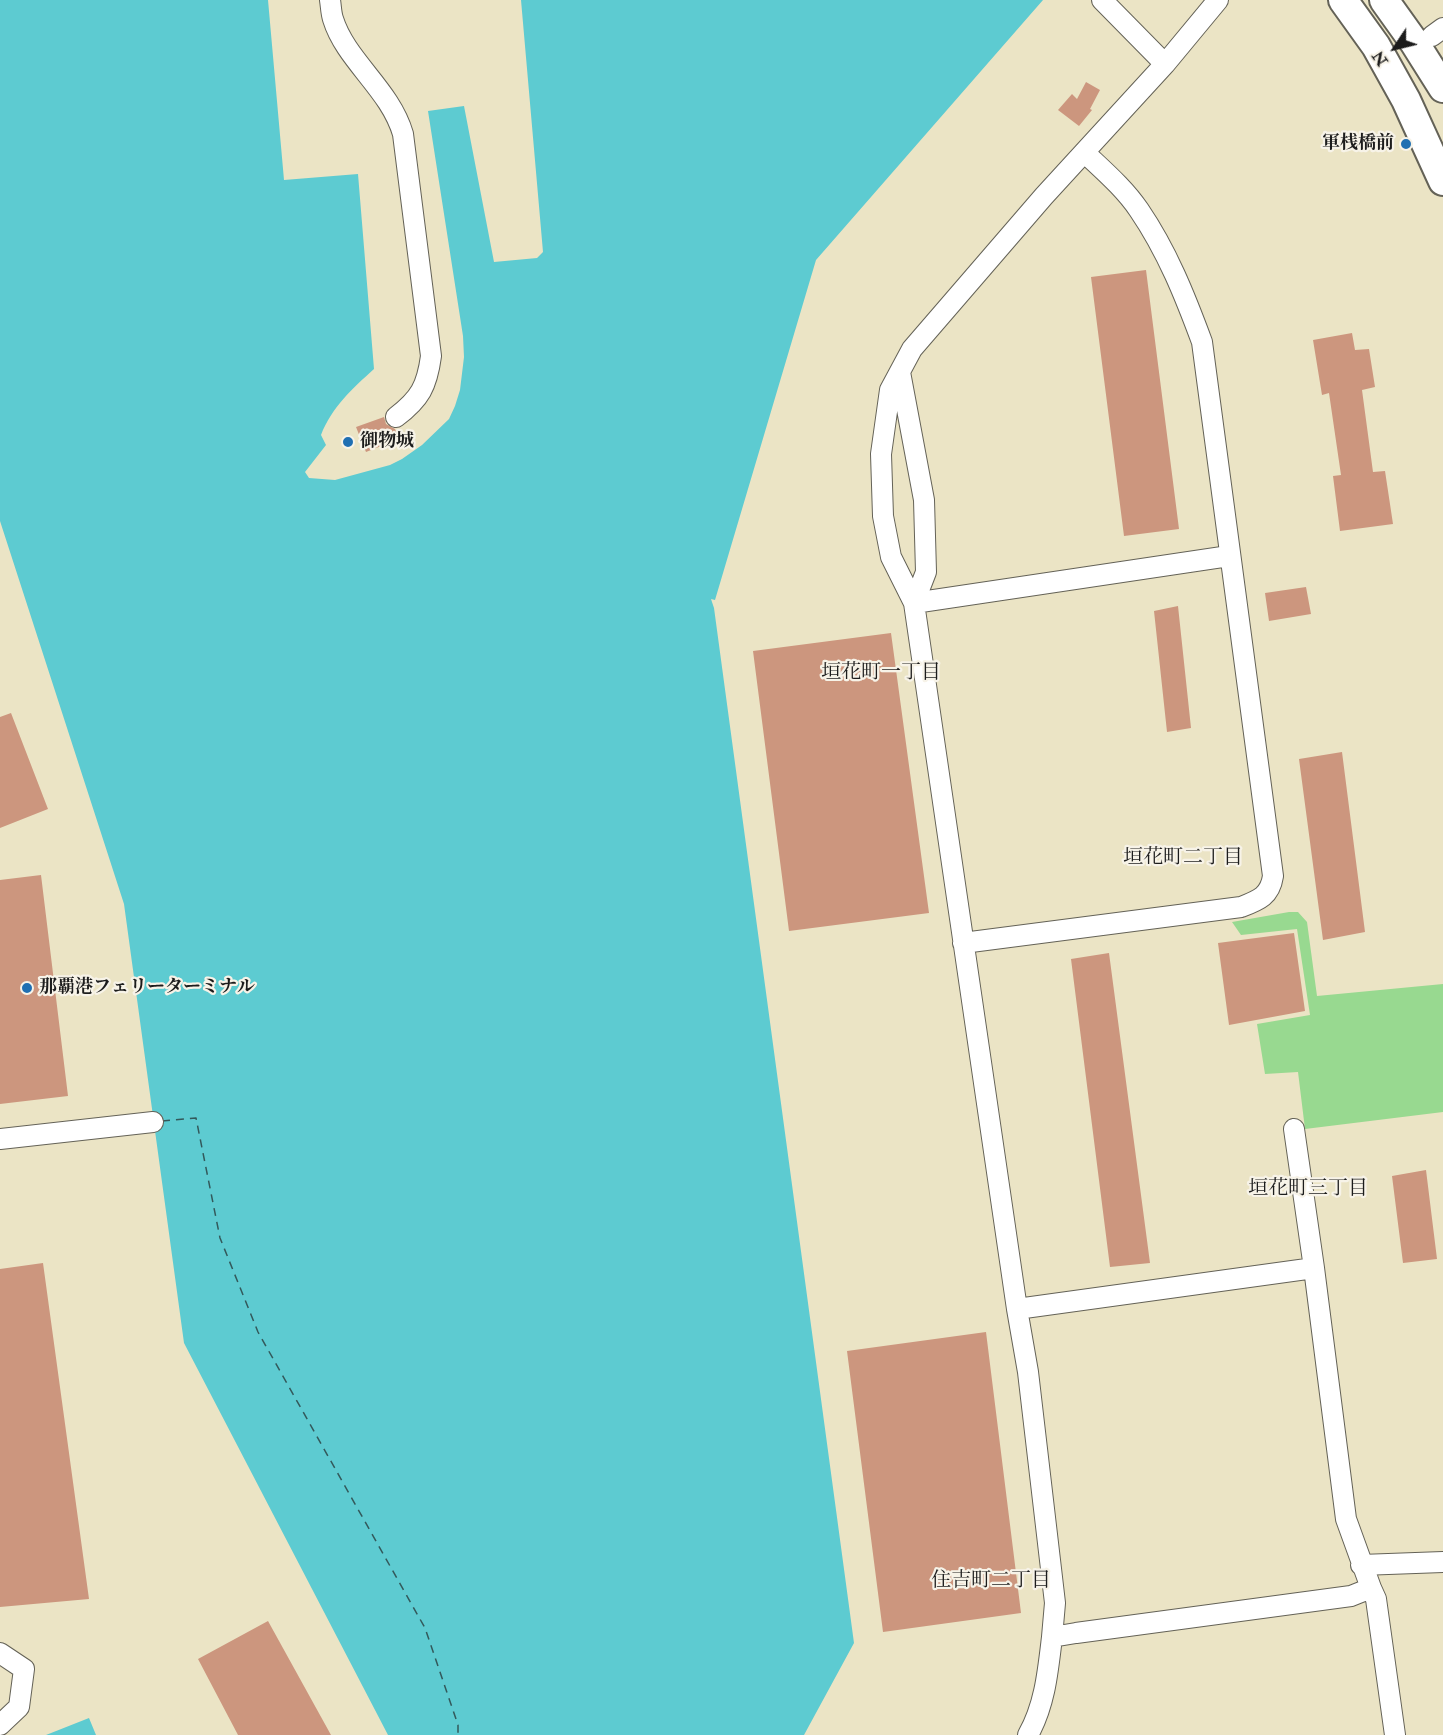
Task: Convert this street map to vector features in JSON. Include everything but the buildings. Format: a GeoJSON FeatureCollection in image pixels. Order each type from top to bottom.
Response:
{"type":"FeatureCollection","features":[{"type":"Feature","properties":{"kind":"highway"},"geometry":{"type":"LineString","coordinates":[[1343,0],[1376,46],[1406,100],[1443,181]]}},
{"type":"Feature","properties":{"kind":"highway"},"geometry":{"type":"LineString","coordinates":[[1384,0],[1435,44],[1443,99]]}},
{"type":"Feature","properties":{"kind":"highway"},"geometry":{"type":"LineString","coordinates":[[1406,0],[1435,44],[1443,88]]}},
{"type":"Feature","properties":{"kind":"street"},"geometry":{"type":"LineString","coordinates":[[330,0],[333,18],[342,37],[390,104],[403,134],[431,356],[423,389],[408,408],[396,417]]}},
{"type":"Feature","properties":{"kind":"street"},"geometry":{"type":"LineString","coordinates":[[1102,0],[1165,64]]}},
{"type":"Feature","properties":{"kind":"street"},"geometry":{"type":"LineString","coordinates":[[1028,1735],[1037,1720],[1048,1674],[1055,1603],[1051,1559],[1028,1372],[914,603],[891,557],[883,516],[881,454],[890,390],[912,349],[1044,196],[1165,64],[1218,0]]}},
{"type":"Feature","properties":{"kind":"street"},"geometry":{"type":"LineString","coordinates":[[963,943],[1241,907],[1261,898],[1272,887],[1273,876],[1202,342],[1182,287],[1138,209],[1111,177],[1085,153]]}},
{"type":"Feature","properties":{"kind":"street"},"geometry":{"type":"LineString","coordinates":[[900,372],[924,500],[926,572],[914,603]]}},
{"type":"Feature","properties":{"kind":"street"},"geometry":{"type":"LineString","coordinates":[[914,603],[1229,555]]}},
{"type":"Feature","properties":{"kind":"street"},"geometry":{"type":"LineString","coordinates":[[0,1139],[153,1122]]}},
{"type":"Feature","properties":{"kind":"street"},"geometry":{"type":"LineString","coordinates":[[1294,1129],[1346,1519],[1361,1565],[1376,1599],[1395,1735]]}},
{"type":"Feature","properties":{"kind":"street"},"geometry":{"type":"LineString","coordinates":[[1017,1310],[1314,1268]]}},
{"type":"Feature","properties":{"kind":"street"},"geometry":{"type":"LineString","coordinates":[[1361,1565],[1443,1562]]}},
{"type":"Feature","properties":{"kind":"street"},"geometry":{"type":"LineString","coordinates":[[1052,1637],[1351,1596],[1371,1588]]}},
{"type":"Feature","properties":{"kind":"street"},"geometry":{"type":"LineString","coordinates":[[0,1653],[24,1669],[20,1707],[0,1725]]}},
{"type":"Feature","properties":{"kind":"green space"},"geometry":{"type":"Polygon","coordinates":[[[1298,912],[1307,922],[1317,996],[1443,984],[1443,1112],[1305,1129],[1298,1072],[1265,1074],[1257,1024],[1310,1015],[1297,929],[1241,935],[1232,922],[1298,912]]]}},
{"type":"Feature","properties":{"kind":"water"},"geometry":{"type":"Polygon","coordinates":[[[0,0],[268,0],[284,180],[358,174],[374,369],[350,391],[337,407],[321,435],[326,445],[305,472],[309,478],[335,480],[390,465],[422,445],[449,419],[460,390],[464,357],[463,336],[428,111],[464,106],[494,262],[537,258],[543,252],[521,0],[1043,0],[816,260],[715,600],[711,599],[854,1643],[804,1735],[388,1735],[184,1343],[124,904],[0,521],[0,0]]]}},
{"type":"Feature","properties":{"kind":"water"},"geometry":{"type":"Polygon","coordinates":[[[89,1718],[96,1735],[46,1735],[89,1718]]]}},
{"type":"Feature","properties":{"kind":"ferry route"},"geometry":{"type":"LineString","coordinates":[[162,1121],[196,1118],[220,1238],[258,1332],[425,1628],[458,1725],[458,1735]]}},
{"type":"Feature","properties":{"kind":"place","name":"軍桟橋前"},"geometry":{"type":"Point","coordinates":[1406,144]}},
{"type":"Feature","properties":{"kind":"place","name":"御物城"},"geometry":{"type":"Point","coordinates":[348,442]}},
{"type":"Feature","properties":{"kind":"place","name":"那覇港フェリーターミナル"},"geometry":{"type":"Point","coordinates":[27,988]}},
{"type":"Feature","properties":{"kind":"district","name":"垣花町一丁目"},"geometry":{"type":"Point","coordinates":[881,674]}},
{"type":"Feature","properties":{"kind":"district","name":"垣花町二丁目"},"geometry":{"type":"Point","coordinates":[1183,859]}},
{"type":"Feature","properties":{"kind":"district","name":"垣花町三丁目"},"geometry":{"type":"Point","coordinates":[1308,1190]}},
{"type":"Feature","properties":{"kind":"district","name":"住吉町二丁目"},"geometry":{"type":"Point","coordinates":[991,1582]}}]}
